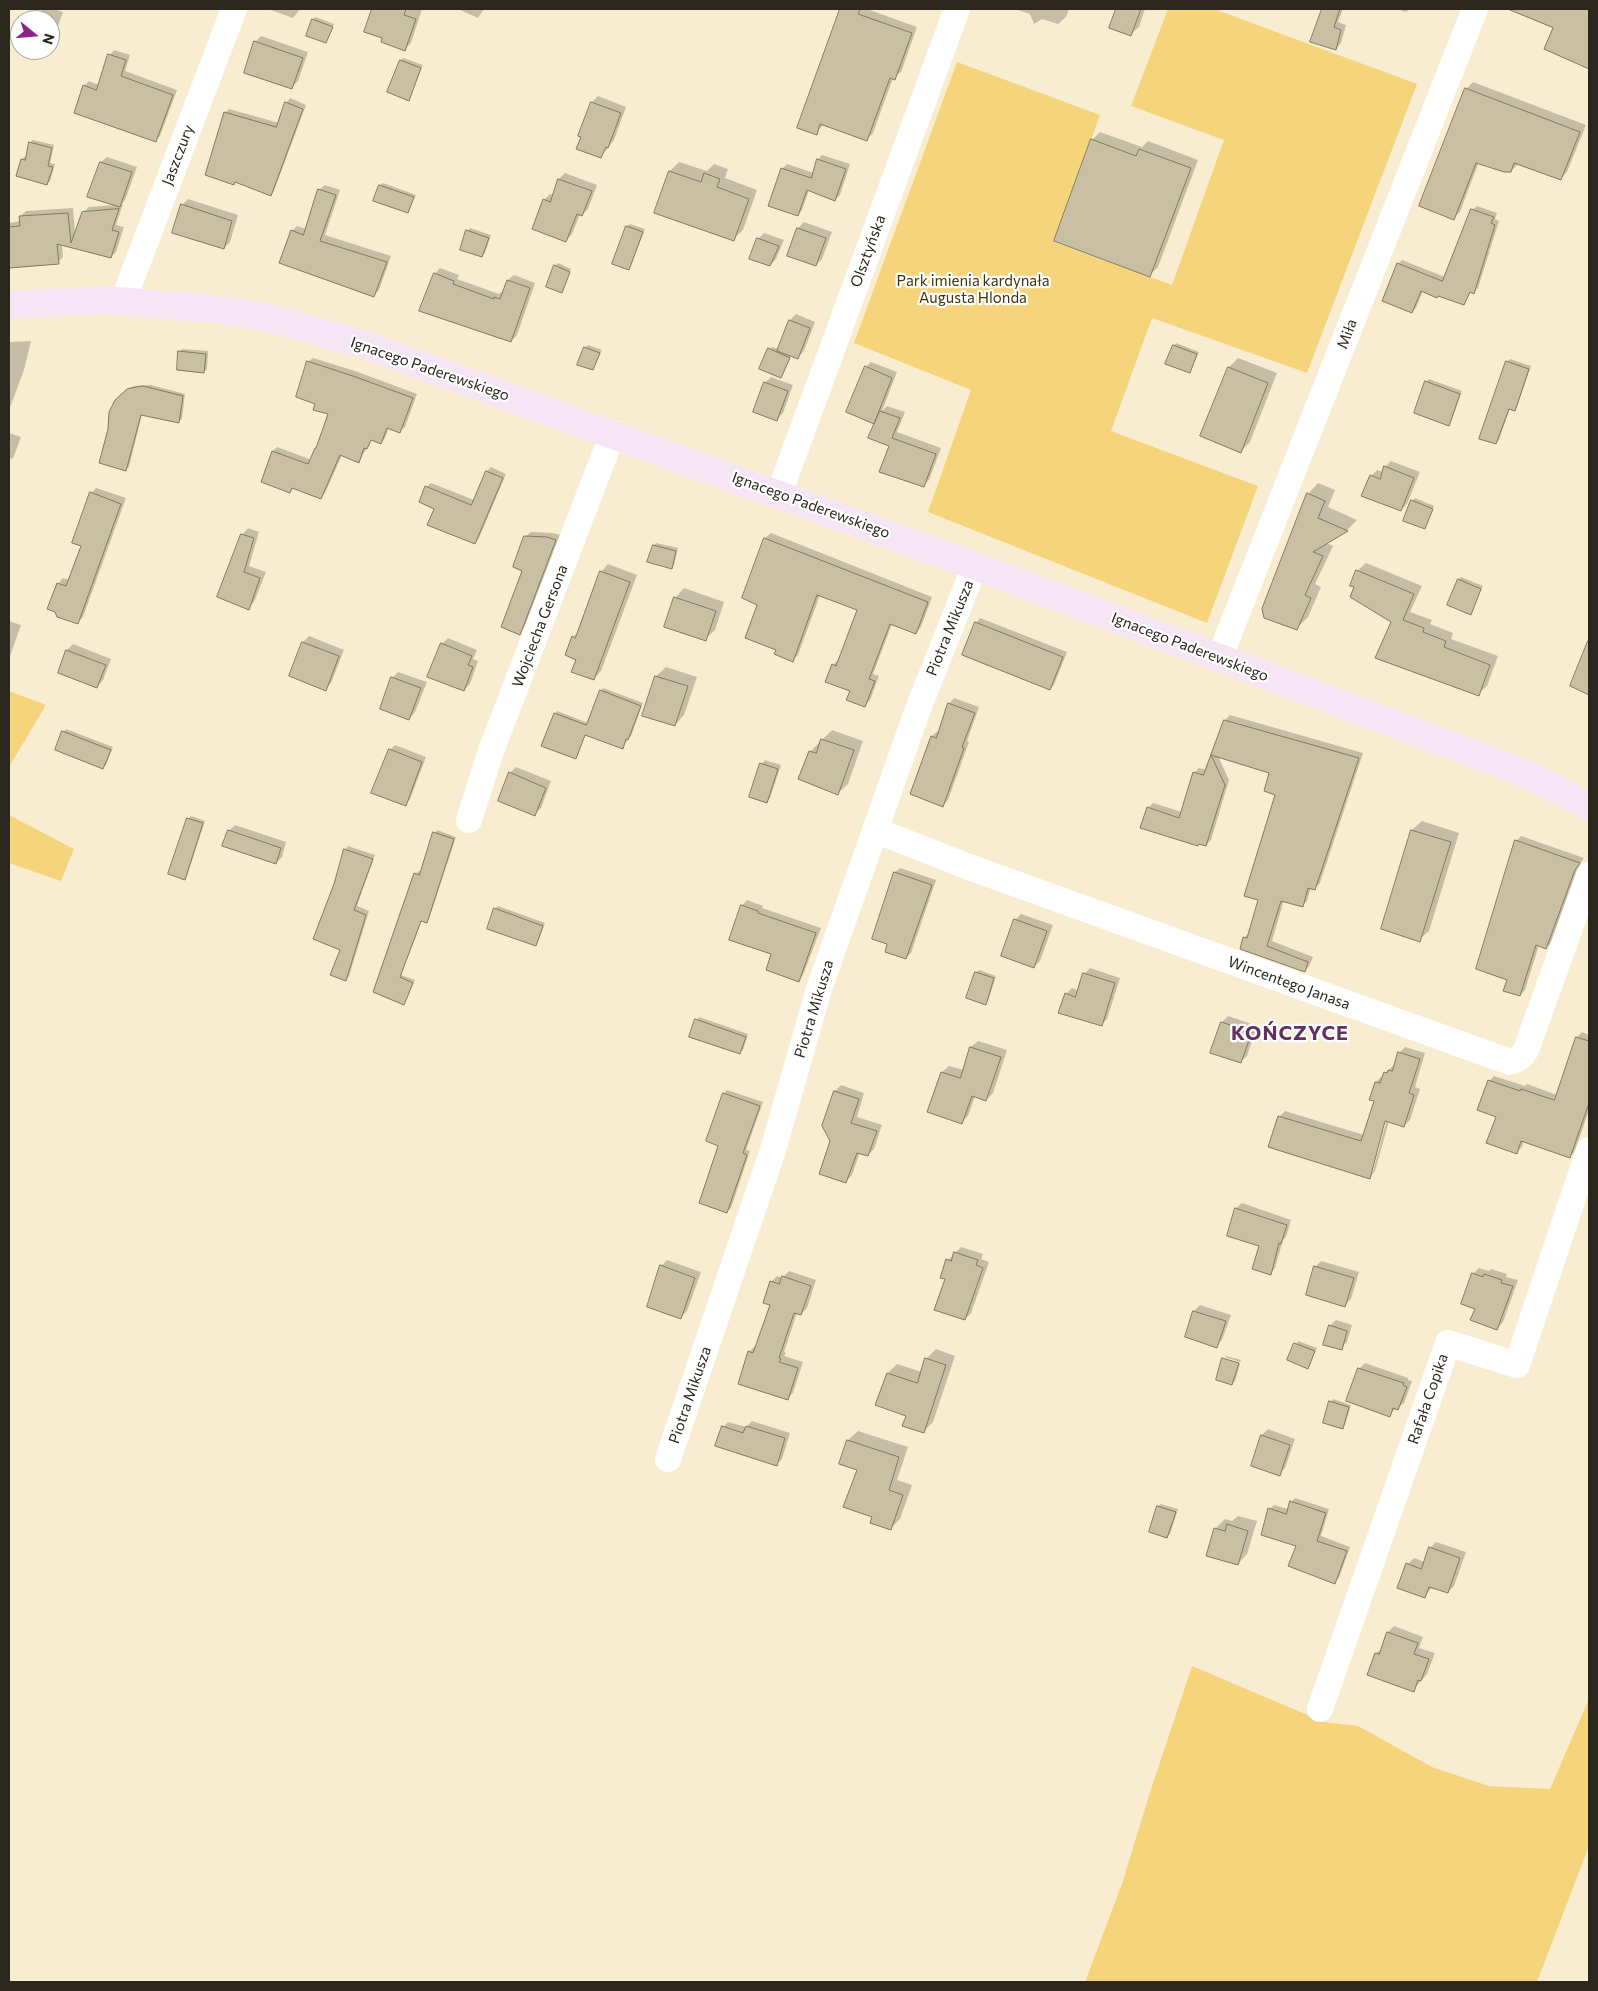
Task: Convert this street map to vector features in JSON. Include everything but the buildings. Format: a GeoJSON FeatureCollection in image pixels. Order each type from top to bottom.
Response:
{"type":"FeatureCollection","features":[{"type":"Feature","properties":{"kind":"main road","name":"Ignacego Paderewskiego"},"geometry":{"type":"LineString","coordinates":[[9,305],[82,300],[123,301],[215,309],[266,317],[366,345],[614,433],[976,566],[1504,765],[1560,790],[1589,806]]}},
{"type":"Feature","properties":{"kind":"street","name":"Jaszczury"},"geometry":{"type":"LineString","coordinates":[[123,301],[234,9]]}},
{"type":"Feature","properties":{"kind":"street","name":"Olsztyńska"},"geometry":{"type":"LineString","coordinates":[[779,494],[957,9]]}},
{"type":"Feature","properties":{"kind":"street","name":"Miła"},"geometry":{"type":"LineString","coordinates":[[1220,659],[1475,9]]}},
{"type":"Feature","properties":{"kind":"street","name":"Wojciecha Gersona"},"geometry":{"type":"LineString","coordinates":[[469,820],[491,751],[614,433]]}},
{"type":"Feature","properties":{"kind":"street","name":"Piotra Mikusza"},"geometry":{"type":"LineString","coordinates":[[668,1459],[773,1150],[819,989],[918,709],[976,566]]}},
{"type":"Feature","properties":{"kind":"street","name":"Wincentego Janasa"},"geometry":{"type":"LineString","coordinates":[[875,830],[969,867],[1510,1062],[1522,1056],[1526,1050],[1589,875]]}},
{"type":"Feature","properties":{"kind":"street","name":"Rafała Copika"},"geometry":{"type":"LineString","coordinates":[[1320,1709],[1448,1344],[1518,1365],[1589,1150]]}},
{"type":"Feature","properties":{"kind":"green space","name":"Park imienia kardynała Augusta Hlonda"},"geometry":{"type":"Polygon","coordinates":[[[1168,9],[1214,9],[1417,84],[1307,373],[1152,318],[1111,431],[1258,486],[1207,623],[928,512],[971,390],[854,343],[957,62],[1100,115],[1054,242],[1172,285],[1224,140],[1131,106],[1168,9]]]}},
{"type":"Feature","properties":{"kind":"green space"},"geometry":{"type":"Polygon","coordinates":[[[9,691],[46,705],[9,767],[9,691]]]}},
{"type":"Feature","properties":{"kind":"green space"},"geometry":{"type":"Polygon","coordinates":[[[9,815],[74,849],[61,881],[9,863],[9,815]]]}},
{"type":"Feature","properties":{"kind":"green space"},"geometry":{"type":"Polygon","coordinates":[[[1192,1666],[1324,1722],[1358,1726],[1432,1767],[1489,1786],[1550,1789],[1589,1699],[1589,1846],[1537,1982],[1085,1982],[1123,1881],[1192,1666]]]}},
{"type":"Feature","properties":{"kind":"district","name":"KOŃCZYCE"},"geometry":{"type":"Point","coordinates":[1290,1033]}}]}
